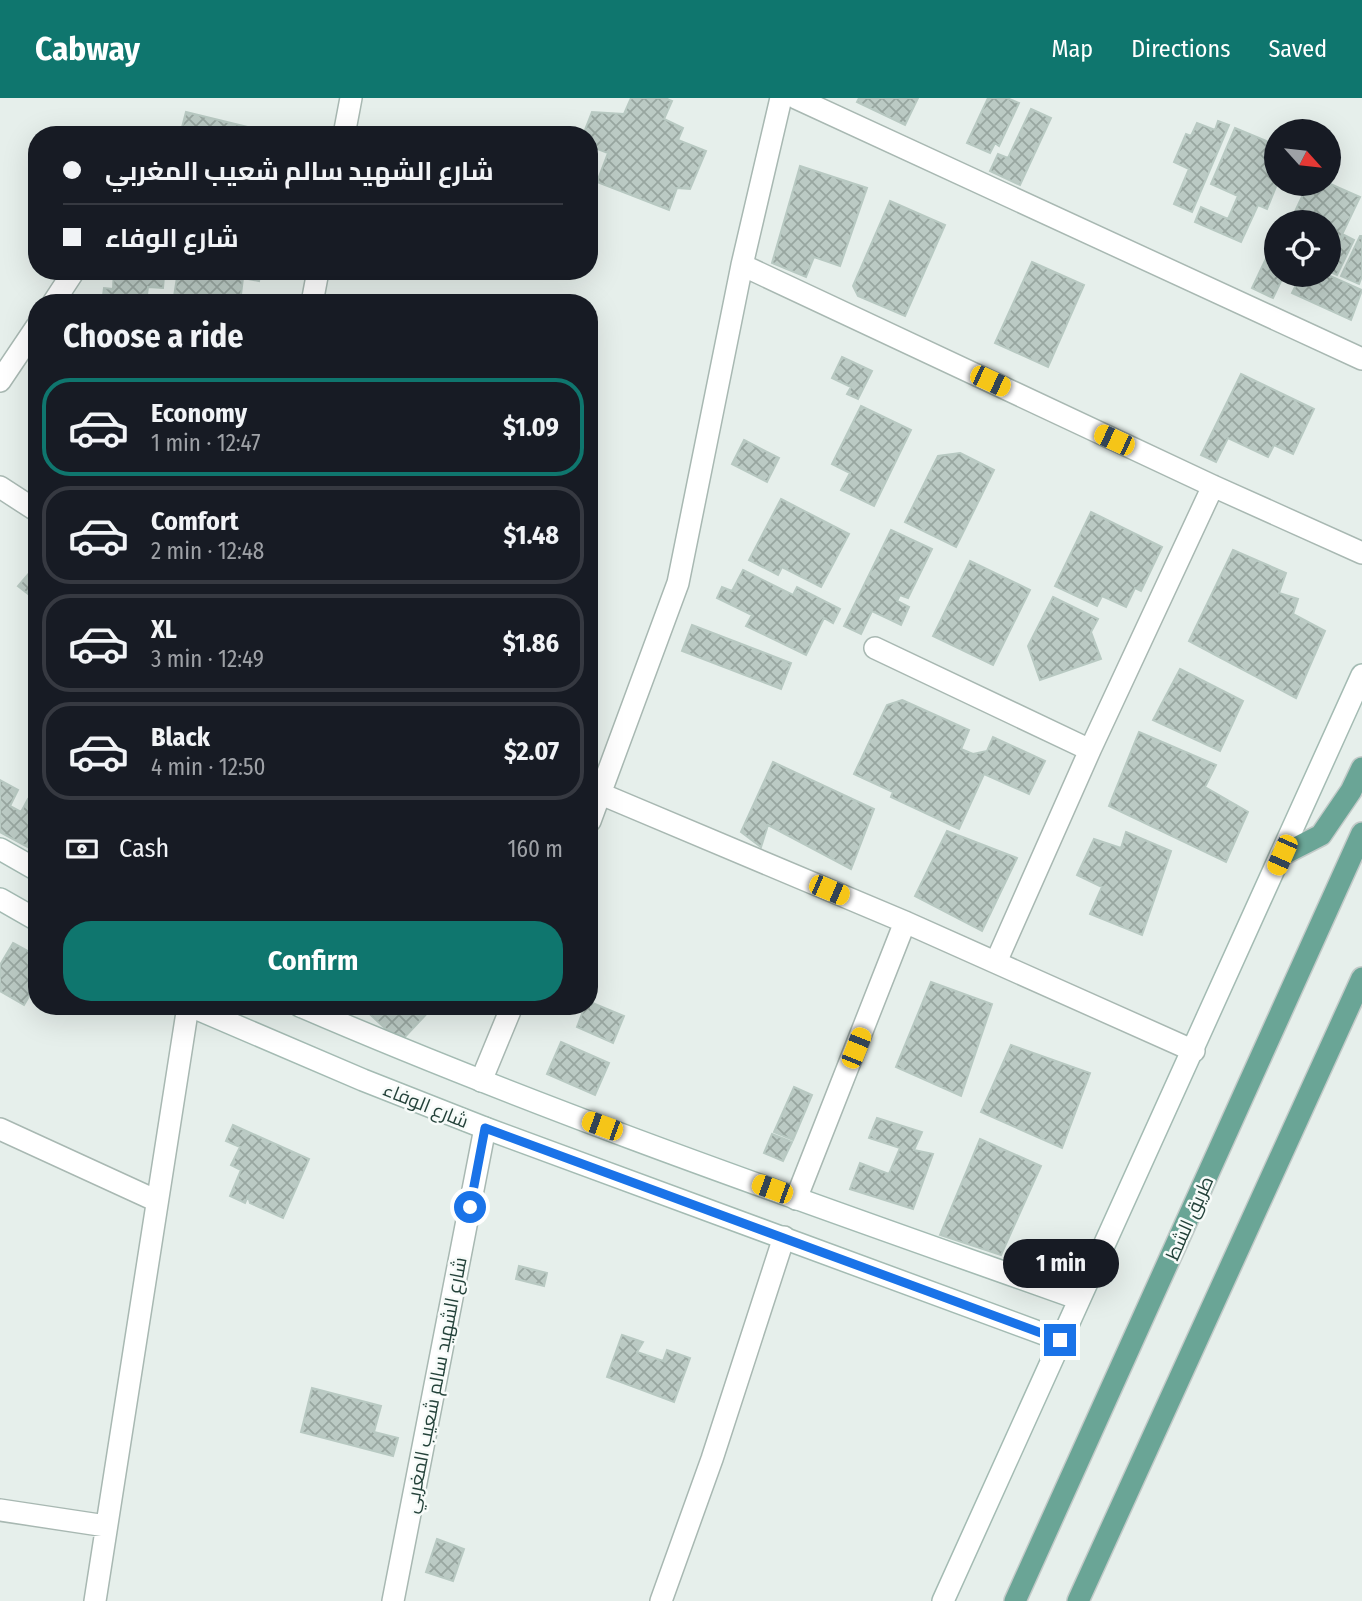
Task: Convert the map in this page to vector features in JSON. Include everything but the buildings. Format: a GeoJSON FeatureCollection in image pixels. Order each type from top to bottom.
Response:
{"type":"FeatureCollection","features":[{"type":"Feature","properties":{"kind":"main road"},"geometry":{"type":"LineString","coordinates":[[1282,855],[1321,835],[1351,791],[1362,768]]}},
{"type":"Feature","properties":{"kind":"main road","name":"طريق الشط"},"geometry":{"type":"LineString","coordinates":[[1015,1601],[1362,833]]}},
{"type":"Feature","properties":{"kind":"main road"},"geometry":{"type":"LineString","coordinates":[[1079,1601],[1362,978]]}},
{"type":"Feature","properties":{"kind":"street"},"geometry":{"type":"LineString","coordinates":[[346,126],[351,98]]}},
{"type":"Feature","properties":{"kind":"street"},"geometry":{"type":"LineString","coordinates":[[598,801],[678,583],[742,265],[781,98]]}},
{"type":"Feature","properties":{"kind":"street"},"geometry":{"type":"LineString","coordinates":[[796,98],[1362,359]]}},
{"type":"Feature","properties":{"kind":"street"},"geometry":{"type":"LineString","coordinates":[[742,265],[1362,553]]}},
{"type":"Feature","properties":{"kind":"street"},"geometry":{"type":"LineString","coordinates":[[0,381],[28,339]]}},
{"type":"Feature","properties":{"kind":"street"},"geometry":{"type":"LineString","coordinates":[[996,961],[1090,750],[1213,486]]}},
{"type":"Feature","properties":{"kind":"street"},"geometry":{"type":"LineString","coordinates":[[0,487],[28,505]]}},
{"type":"Feature","properties":{"kind":"street"},"geometry":{"type":"LineString","coordinates":[[875,648],[1090,750]]}},
{"type":"Feature","properties":{"kind":"street"},"geometry":{"type":"LineString","coordinates":[[943,1601],[1194,1051],[1362,674]]}},
{"type":"Feature","properties":{"kind":"street"},"geometry":{"type":"LineString","coordinates":[[601,794],[996,961],[1194,1051]]}},
{"type":"Feature","properties":{"kind":"street"},"geometry":{"type":"LineString","coordinates":[[0,849],[28,865]]}},
{"type":"Feature","properties":{"kind":"street"},"geometry":{"type":"LineString","coordinates":[[0,899],[28,915]]}},
{"type":"Feature","properties":{"kind":"street"},"geometry":{"type":"LineString","coordinates":[[796,1199],[905,922]]}},
{"type":"Feature","properties":{"kind":"street"},"geometry":{"type":"LineString","coordinates":[[95,1601],[188,1015]]}},
{"type":"Feature","properties":{"kind":"street","name":"شارع الوفاء"},"geometry":{"type":"LineString","coordinates":[[210,1015],[485,1128],[1060,1340]]}},
{"type":"Feature","properties":{"kind":"street"},"geometry":{"type":"LineString","coordinates":[[322,1015],[481,1081],[796,1199],[1079,1299]]}},
{"type":"Feature","properties":{"kind":"street"},"geometry":{"type":"LineString","coordinates":[[481,1081],[508,1015]]}},
{"type":"Feature","properties":{"kind":"street","name":"شارع الشهيد سالم شعيب المغربي"},"geometry":{"type":"LineString","coordinates":[[393,1601],[485,1128]]}},
{"type":"Feature","properties":{"kind":"street"},"geometry":{"type":"LineString","coordinates":[[0,1129],[157,1201]]}},
{"type":"Feature","properties":{"kind":"street"},"geometry":{"type":"LineString","coordinates":[[661,1601],[712,1459],[784,1237]]}},
{"type":"Feature","properties":{"kind":"street"},"geometry":{"type":"LineString","coordinates":[[0,1510],[106,1526]]}},
{"type":"Feature","properties":{"kind":"route"},"geometry":{"type":"LineString","coordinates":[[470,1207],[485,1128],[1060,1340]]}}]}
